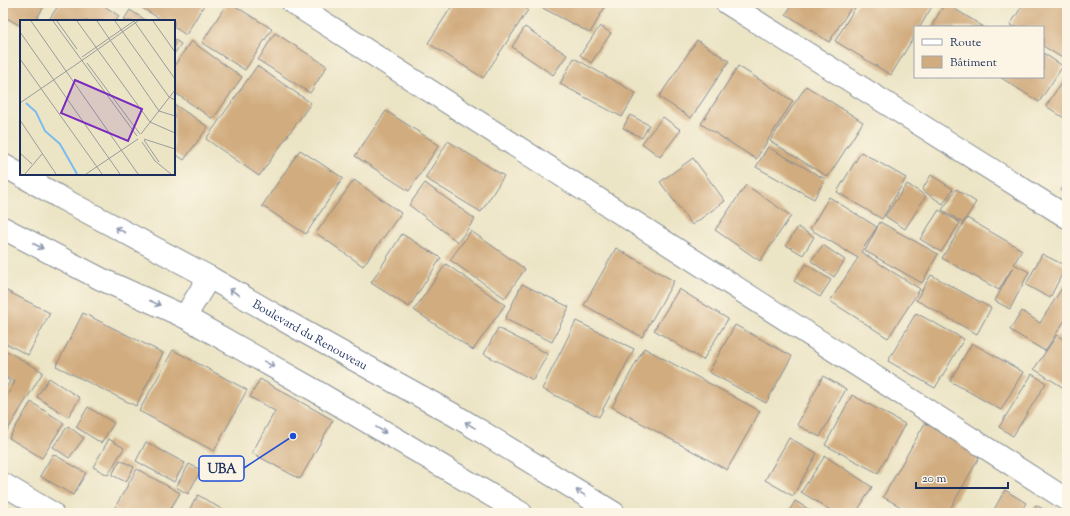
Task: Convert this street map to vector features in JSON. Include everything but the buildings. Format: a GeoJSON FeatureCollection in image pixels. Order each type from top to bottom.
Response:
{"type":"FeatureCollection","features":[{"type":"Feature","properties":{"kind":"main road"},"geometry":{"type":"LineString","coordinates":[[293,3],[1067,500]]}},
{"type":"Feature","properties":{"kind":"main road"},"geometry":{"type":"LineString","coordinates":[[728,3],[1067,217]]}},
{"type":"Feature","properties":{"kind":"main road","name":"Boulevard du Renouveau"},"geometry":{"type":"LineString","coordinates":[[3,165],[20,175]]}},
{"type":"Feature","properties":{"kind":"main road","name":"Boulevard du Renouveau"},"geometry":{"type":"LineString","coordinates":[[21,175],[209,277],[456,416],[614,513]]}},
{"type":"Feature","properties":{"kind":"main road"},"geometry":{"type":"LineString","coordinates":[[3,228],[101,278],[186,317],[314,390],[522,513]]}},
{"type":"Feature","properties":{"kind":"main road"},"geometry":{"type":"LineString","coordinates":[[186,317],[209,277]]}},
{"type":"Feature","properties":{"kind":"main road"},"geometry":{"type":"LineString","coordinates":[[3,484],[52,513]]}},
{"type":"Feature","properties":{"kind":"place","name":"UBA"},"geometry":{"type":"Point","coordinates":[293,436]}}]}
